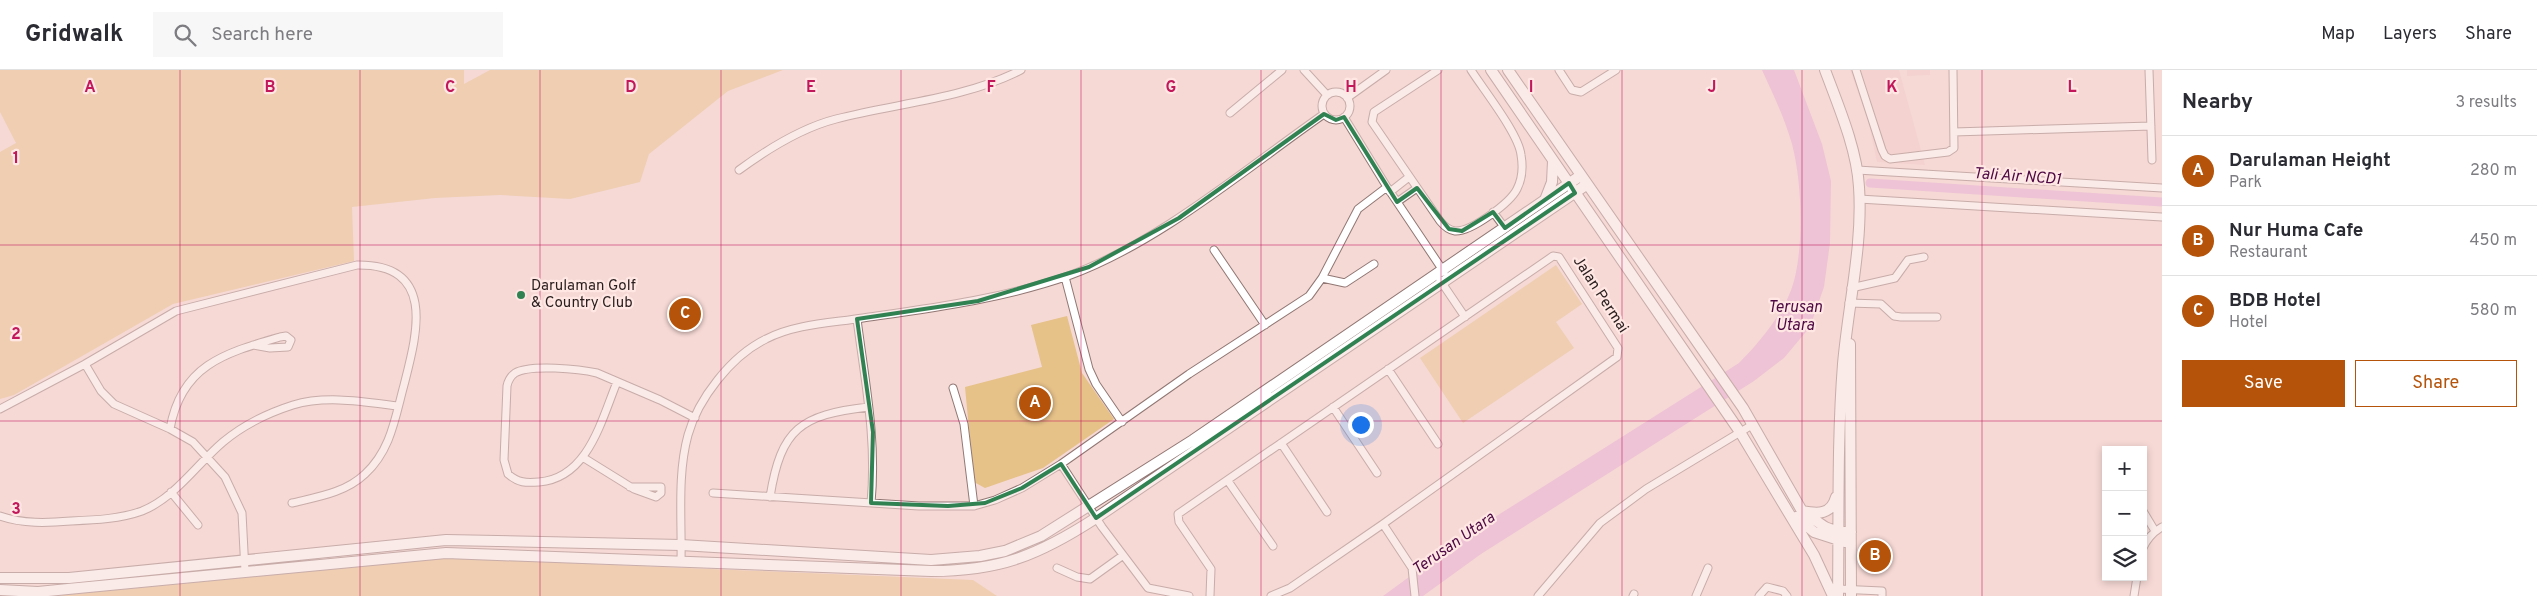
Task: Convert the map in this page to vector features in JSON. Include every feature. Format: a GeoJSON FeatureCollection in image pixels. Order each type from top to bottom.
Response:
{"type":"FeatureCollection","features":[{"type":"Feature","properties":{"kind":"street"},"geometry":{"type":"LineString","coordinates":[[739,170],[766,151],[818,125],[978,87],[1020,70]]}},
{"type":"Feature","properties":{"kind":"street"},"geometry":{"type":"LineString","coordinates":[[1230,113],[1282,70]]}},
{"type":"Feature","properties":{"kind":"street"},"geometry":{"type":"LineString","coordinates":[[1304,70],[1327,95]]}},
{"type":"Feature","properties":{"kind":"street"},"geometry":{"type":"LineString","coordinates":[[1347,98],[1386,70]]}},
{"type":"Feature","properties":{"kind":"street"},"geometry":{"type":"LineString","coordinates":[[1438,70],[1372,115],[1374,126],[1440,221],[1449,230],[1462,230],[1508,201],[1517,189],[1522,172],[1522,154],[1519,144],[1471,70]]}},
{"type":"Feature","properties":{"kind":"street"},"geometry":{"type":"LineString","coordinates":[[1491,70],[1740,432],[1787,507],[1837,594]]}},
{"type":"Feature","properties":{"kind":"street"},"geometry":{"type":"LineString","coordinates":[[1508,70],[1743,408],[1802,511],[1838,537]]}},
{"type":"Feature","properties":{"kind":"street"},"geometry":{"type":"LineString","coordinates":[[1559,70],[1572,90],[1581,92],[1616,70]]}},
{"type":"Feature","properties":{"kind":"street"},"geometry":{"type":"LineString","coordinates":[[1826,70],[1857,170],[1859,199],[1859,220],[1843,365],[1838,488],[1837,594]]}},
{"type":"Feature","properties":{"kind":"street"},"geometry":{"type":"LineString","coordinates":[[1856,70],[1882,150],[1885,156],[1890,159],[1951,151],[1954,148],[1953,70]]}},
{"type":"Feature","properties":{"kind":"street"},"geometry":{"type":"LineString","coordinates":[[2149,70],[2152,160]]}},
{"type":"Feature","properties":{"kind":"street"},"geometry":{"type":"LineString","coordinates":[[1336,92],[1347,98],[1350,106],[1344,117],[1336,120],[1324,114],[1322,106],[1327,95],[1336,92]]}},
{"type":"Feature","properties":{"kind":"street"},"geometry":{"type":"LineString","coordinates":[[681,561],[684,449],[695,418],[726,371],[747,351],[763,340],[792,329],[978,301],[1065,277],[1089,268],[1179,218],[1324,114]]}},
{"type":"Feature","properties":{"kind":"street"},"geometry":{"type":"LineString","coordinates":[[1344,117],[1446,282],[1465,317]]}},
{"type":"Feature","properties":{"kind":"street"},"geometry":{"type":"LineString","coordinates":[[1954,132],[2151,126]]}},
{"type":"Feature","properties":{"kind":"street"},"geometry":{"type":"LineString","coordinates":[[1545,201],[1552,182],[1553,161]]}},
{"type":"Feature","properties":{"kind":"street"},"geometry":{"type":"LineString","coordinates":[[1857,170],[2162,188]]}},
{"type":"Feature","properties":{"kind":"street"},"geometry":{"type":"LineString","coordinates":[[713,494],[871,503],[974,506],[995,500],[1022,488],[1062,464],[1189,374],[1309,296],[1322,278],[1358,209],[1410,177]]}},
{"type":"Feature","properties":{"kind":"street"},"geometry":{"type":"LineString","coordinates":[[0,590],[38,592],[68,590],[245,571],[446,553],[931,571],[984,568],[1036,553],[1065,538],[1096,518],[1446,282],[1583,180]]}},
{"type":"Feature","properties":{"kind":"street"},"geometry":{"type":"LineString","coordinates":[[1397,202],[1417,188]]}},
{"type":"Feature","properties":{"kind":"street"},"geometry":{"type":"LineString","coordinates":[[0,578],[70,578],[446,540],[681,545],[955,560],[980,556],[1014,547],[1041,536],[1089,507],[1193,440],[1545,201],[1572,188]]}},
{"type":"Feature","properties":{"kind":"street"},"geometry":{"type":"LineString","coordinates":[[1859,199],[2162,217]]}},
{"type":"Feature","properties":{"kind":"street"},"geometry":{"type":"LineString","coordinates":[[1493,212],[1505,228]]}},
{"type":"Feature","properties":{"kind":"street"},"geometry":{"type":"LineString","coordinates":[[1214,250],[1265,325]]}},
{"type":"Feature","properties":{"kind":"street","name":"Jalan Permai"},"geometry":{"type":"LineString","coordinates":[[1210,596],[1211,569],[1179,522],[1178,514],[1556,255],[1618,348],[1619,353],[1617,357],[1383,524],[1290,588],[1271,596]]}},
{"type":"Feature","properties":{"kind":"street"},"geometry":{"type":"LineString","coordinates":[[1851,288],[1895,278],[1908,260],[1924,257]]}},
{"type":"Feature","properties":{"kind":"street"},"geometry":{"type":"LineString","coordinates":[[1322,278],[1345,283],[1374,264]]}},
{"type":"Feature","properties":{"kind":"street"},"geometry":{"type":"LineString","coordinates":[[0,409],[85,364],[176,311],[357,265],[378,266],[393,272],[405,281],[417,313],[414,346],[387,446],[366,473],[351,485],[340,490],[292,503]]}},
{"type":"Feature","properties":{"kind":"street"},"geometry":{"type":"LineString","coordinates":[[1065,277],[1088,369],[1122,422]]}},
{"type":"Feature","properties":{"kind":"street"},"geometry":{"type":"LineString","coordinates":[[1849,303],[1881,304],[1894,316],[1937,316]]}},
{"type":"Feature","properties":{"kind":"street"},"geometry":{"type":"LineString","coordinates":[[1848,315],[1851,367],[1851,593]]}},
{"type":"Feature","properties":{"kind":"street"},"geometry":{"type":"LineString","coordinates":[[858,319],[874,454],[871,503]]}},
{"type":"Feature","properties":{"kind":"street"},"geometry":{"type":"LineString","coordinates":[[170,429],[178,399],[198,373],[215,359],[253,345]]}},
{"type":"Feature","properties":{"kind":"street"},"geometry":{"type":"LineString","coordinates":[[85,364],[101,391],[114,404],[170,429],[199,446],[226,477],[240,507],[244,523],[245,571]]}},
{"type":"Feature","properties":{"kind":"street"},"geometry":{"type":"LineString","coordinates":[[617,382],[584,458],[563,476],[553,481],[524,484],[508,474],[504,460],[508,382],[517,372],[550,369],[590,372],[617,382],[660,400],[695,418]]}},
{"type":"Feature","properties":{"kind":"street"},"geometry":{"type":"LineString","coordinates":[[1388,369],[1438,444]]}},
{"type":"Feature","properties":{"kind":"street"},"geometry":{"type":"LineString","coordinates":[[953,388],[964,424],[974,506]]}},
{"type":"Feature","properties":{"kind":"street"},"geometry":{"type":"LineString","coordinates":[[0,516],[48,523],[113,517],[143,510],[171,492],[222,443],[242,428],[293,405],[313,401],[360,401],[398,406]]}},
{"type":"Feature","properties":{"kind":"street"},"geometry":{"type":"LineString","coordinates":[[770,497],[777,461],[795,432],[816,417],[841,410],[868,407]]}},
{"type":"Feature","properties":{"kind":"street"},"geometry":{"type":"LineString","coordinates":[[1333,407],[1377,473]]}},
{"type":"Feature","properties":{"kind":"street"},"geometry":{"type":"LineString","coordinates":[[1538,596],[1600,523],[1646,489],[1752,425]]}},
{"type":"Feature","properties":{"kind":"street"},"geometry":{"type":"LineString","coordinates":[[1281,443],[1327,512]]}},
{"type":"Feature","properties":{"kind":"street"},"geometry":{"type":"LineString","coordinates":[[584,458],[630,487]]}},
{"type":"Feature","properties":{"kind":"street"},"geometry":{"type":"LineString","coordinates":[[1062,464],[1122,556],[1148,588],[1189,596]]}},
{"type":"Feature","properties":{"kind":"street"},"geometry":{"type":"LineString","coordinates":[[1228,481],[1273,546]]}},
{"type":"Feature","properties":{"kind":"street"},"geometry":{"type":"LineString","coordinates":[[1802,511],[1815,514],[1827,511],[1835,500],[1838,488]]}},
{"type":"Feature","properties":{"kind":"street"},"geometry":{"type":"LineString","coordinates":[[171,492],[198,525]]}},
{"type":"Feature","properties":{"kind":"street"},"geometry":{"type":"LineString","coordinates":[[1787,507],[1814,532],[1838,537],[1850,537]]}},
{"type":"Feature","properties":{"kind":"street"},"geometry":{"type":"LineString","coordinates":[[2147,516],[2158,529],[2147,540]]}},
{"type":"Feature","properties":{"kind":"street"},"geometry":{"type":"LineString","coordinates":[[1383,524],[1413,570],[1415,596]]}},
{"type":"Feature","properties":{"kind":"street"},"geometry":{"type":"LineString","coordinates":[[1057,568],[1077,578],[1090,579],[1122,556]]}},
{"type":"Feature","properties":{"kind":"street"},"geometry":{"type":"LineString","coordinates":[[1696,596],[1708,568]]}},
{"type":"Feature","properties":{"kind":"street"},"geometry":{"type":"LineString","coordinates":[[2134,596],[2136,581]]}},
{"type":"Feature","properties":{"kind":"street"},"geometry":{"type":"LineString","coordinates":[[1759,596],[1767,587],[1782,590],[1787,596]]}},
{"type":"Feature","properties":{"kind":"street"},"geometry":{"type":"LineString","coordinates":[[1837,594],[1882,591],[1882,596]]}},
{"type":"Feature","properties":{"kind":"highlighted area"},"geometry":{"type":"Polygon","coordinates":[[[1324,114],[1336,120],[1344,117],[1397,202],[1417,188],[1449,229],[1462,231],[1493,212],[1505,228],[1569,183],[1575,193],[1096,518],[1061,464],[1022,488],[985,503],[948,506],[871,503],[873,432],[857,319],[978,301],[1089,267],[1179,218],[1324,114]]]}},
{"type":"Feature","properties":{"kind":"shaded area"},"geometry":{"type":"Polygon","coordinates":[[[0,70],[464,70],[464,84],[490,70],[783,70],[728,91],[649,154],[640,182],[570,199],[500,195],[435,198],[352,207],[354,261],[173,304],[14,395],[0,399],[0,152],[16,143],[0,112],[0,70]]]}},
{"type":"Feature","properties":{"kind":"shaded area"},"geometry":{"type":"Polygon","coordinates":[[[1850,70],[1899,70],[1925,165],[1877,162],[1868,120],[1850,70]]]}},
{"type":"Feature","properties":{"kind":"shaded area"},"geometry":{"type":"Polygon","coordinates":[[[1907,70],[1930,70],[1930,75],[1907,76],[1907,70]]]}},
{"type":"Feature","properties":{"kind":"shaded area"},"geometry":{"type":"Polygon","coordinates":[[[1556,265],[1582,304],[1556,322],[1574,348],[1463,423],[1420,358],[1556,265]]]}},
{"type":"Feature","properties":{"kind":"shaded area"},"geometry":{"type":"Polygon","coordinates":[[[1067,316],[1082,373],[1114,419],[1043,468],[985,488],[974,482],[965,387],[1042,367],[1031,325],[1067,316]]]}},
{"type":"Feature","properties":{"kind":"shaded area"},"geometry":{"type":"Polygon","coordinates":[[[450,558],[973,580],[997,596],[54,596],[450,558]]]}},
{"type":"Feature","properties":{"kind":"water","name":"Terusan Utara"},"geometry":{"type":"Polygon","coordinates":[[[1762,70],[1794,70],[1822,144],[1831,181],[1830,243],[1824,287],[1810,327],[1784,358],[1754,381],[1481,554],[1423,596],[1383,596],[1468,534],[1739,363],[1779,315],[1790,292],[1797,266],[1800,231],[1800,194],[1792,144],[1762,70]]]}},
{"type":"Feature","properties":{"kind":"waterway","name":"Tali Air NCD1"},"geometry":{"type":"LineString","coordinates":[[1870,183],[2162,202]]}},
{"type":"Feature","properties":{"kind":"place","name":"Darulaman Golf & Country Club"},"geometry":{"type":"Point","coordinates":[521,295]}},
{"type":"Feature","properties":{"kind":"place","name":"BDB Hotel"},"geometry":{"type":"Point","coordinates":[685,314]}},
{"type":"Feature","properties":{"kind":"place","name":"Darulaman Height"},"geometry":{"type":"Point","coordinates":[1035,403]}},
{"type":"Feature","properties":{"kind":"place","name":"Nur Huma Cafe"},"geometry":{"type":"Point","coordinates":[1875,556]}}]}
